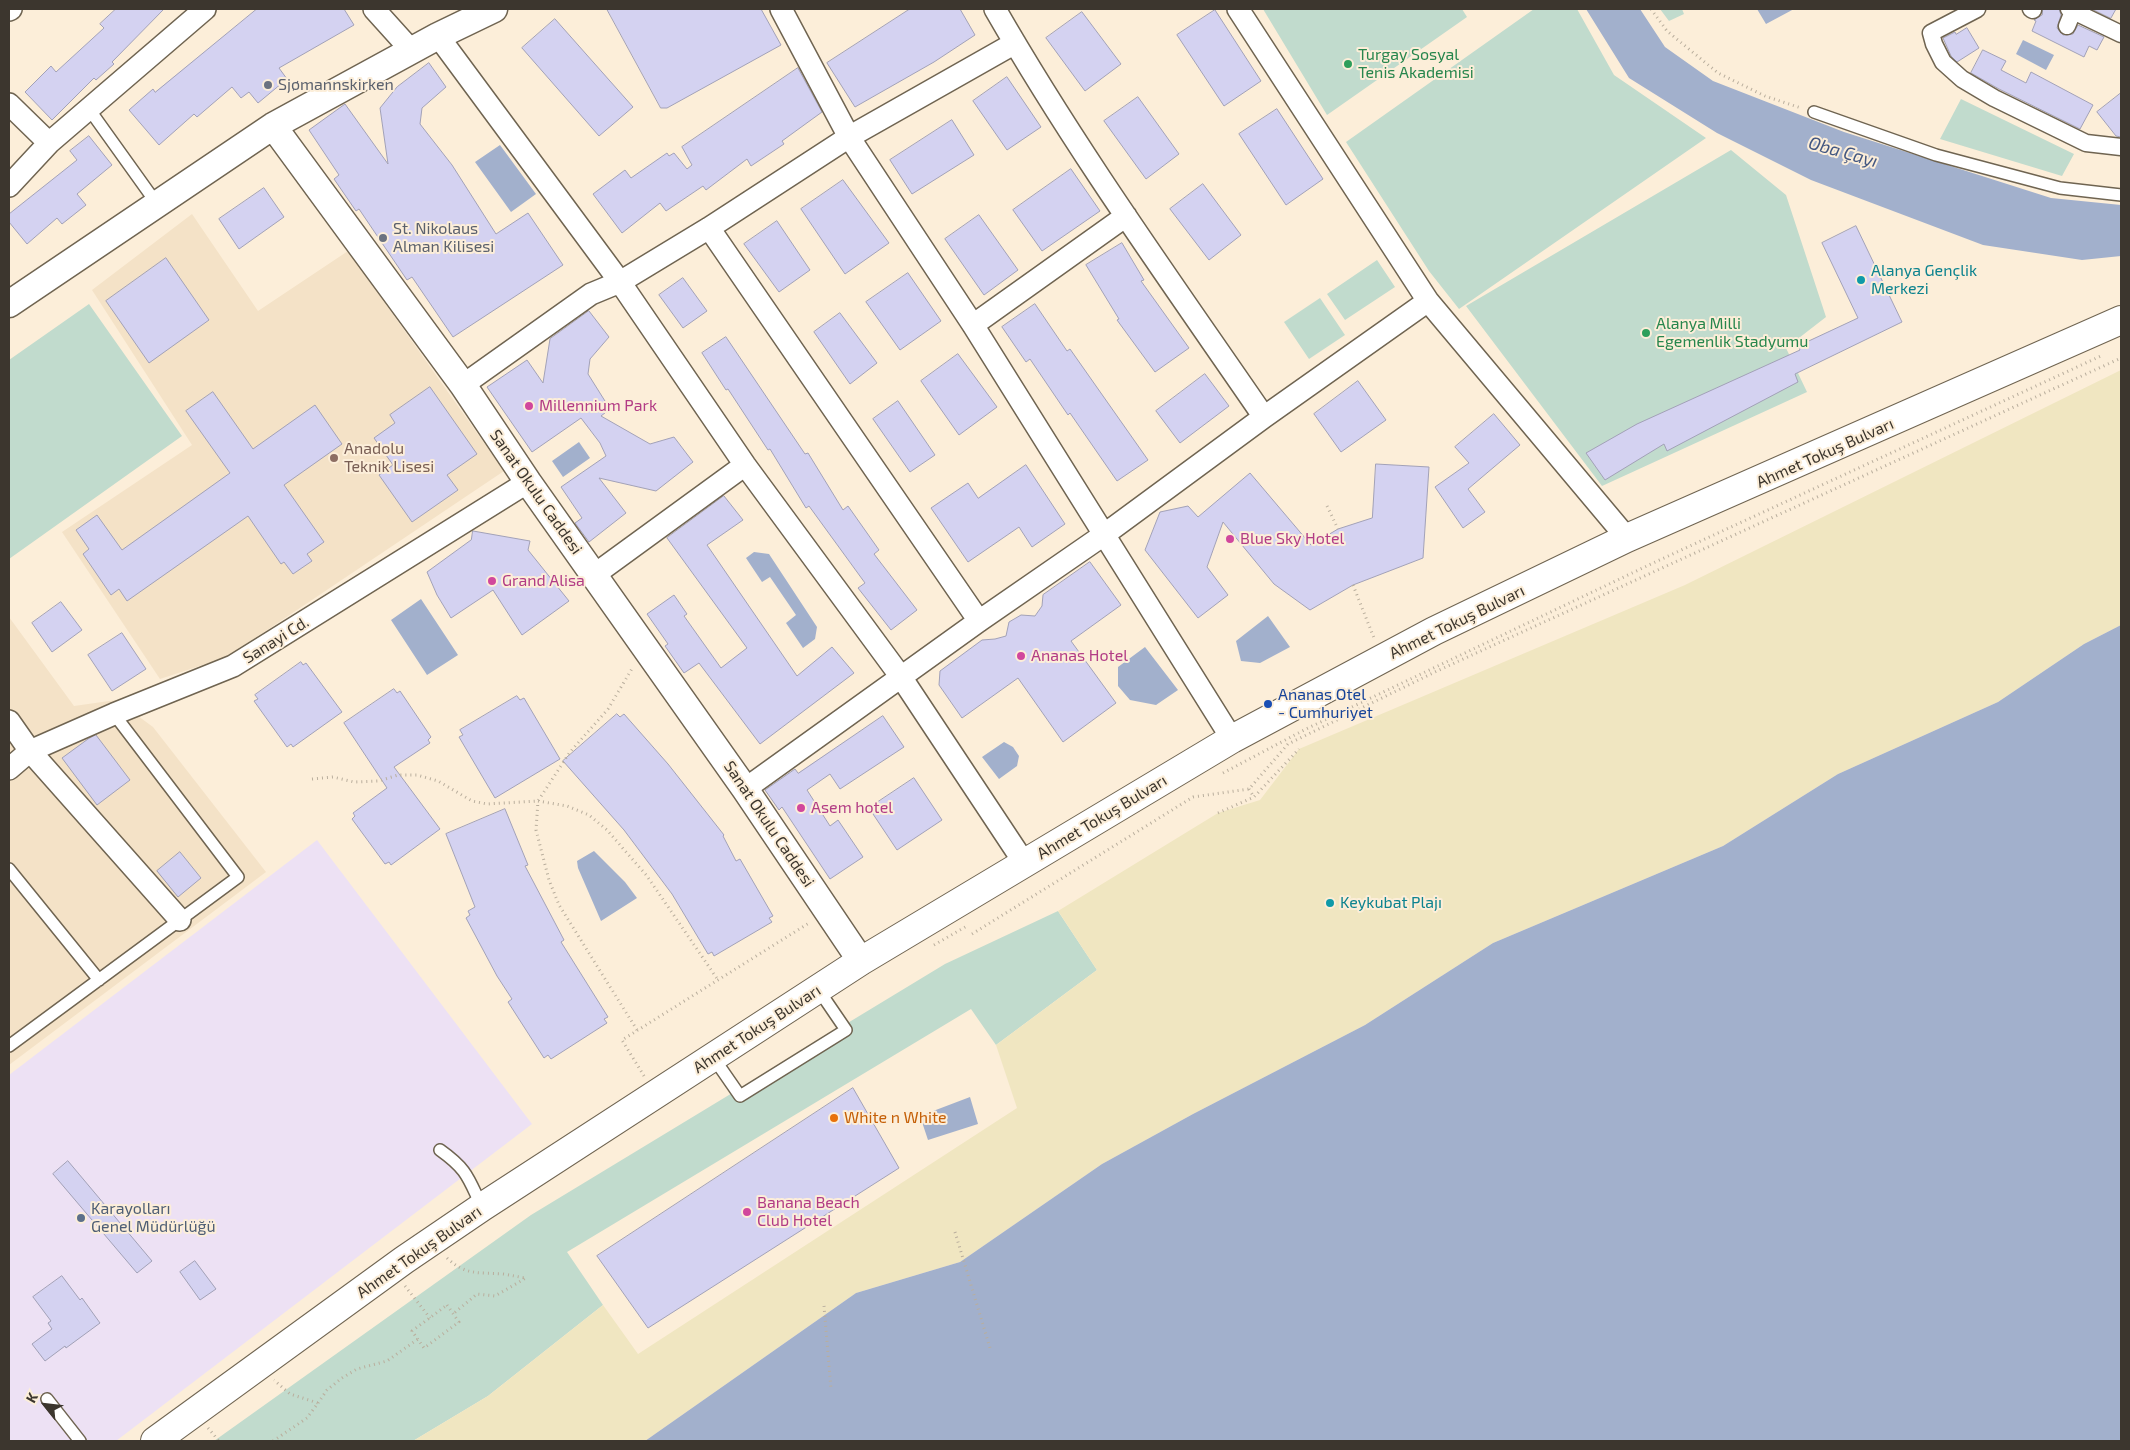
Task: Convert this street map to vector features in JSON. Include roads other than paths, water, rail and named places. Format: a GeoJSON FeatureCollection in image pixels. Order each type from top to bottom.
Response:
{"type":"FeatureCollection","features":[{"type":"Feature","properties":{"kind":"main road","name":"Ahmet Tokuş Bulvarı"},"geometry":{"type":"LineString","coordinates":[[155,1441],[404,1260],[482,1207],[862,961],[1232,739],[1434,631],[1627,538],[2121,320]]}},
{"type":"Feature","properties":{"kind":"street"},"geometry":{"type":"LineString","coordinates":[[9,186],[49,144],[204,9]]}},
{"type":"Feature","properties":{"kind":"street"},"geometry":{"type":"LineString","coordinates":[[374,9],[411,50]]}},
{"type":"Feature","properties":{"kind":"street"},"geometry":{"type":"LineString","coordinates":[[9,304],[274,126],[411,50],[494,9]]}},
{"type":"Feature","properties":{"kind":"street"},"geometry":{"type":"LineString","coordinates":[[781,9],[849,137],[973,325],[1232,739]]}},
{"type":"Feature","properties":{"kind":"street"},"geometry":{"type":"LineString","coordinates":[[995,9],[1126,216],[1264,417]]}},
{"type":"Feature","properties":{"kind":"street"},"geometry":{"type":"LineString","coordinates":[[1238,9],[1428,300],[1627,538]]}},
{"type":"Feature","properties":{"kind":"street"},"geometry":{"type":"LineString","coordinates":[[1977,9],[1932,33],[1938,54],[1950,69],[1994,98],[2086,143],[2121,147]]}},
{"type":"Feature","properties":{"kind":"street"},"geometry":{"type":"LineString","coordinates":[[2067,26],[2072,9],[2121,34]]}},
{"type":"Feature","properties":{"kind":"street"},"geometry":{"type":"LineString","coordinates":[[438,36],[620,282],[745,465],[901,677],[1026,864]]}},
{"type":"Feature","properties":{"kind":"street"},"geometry":{"type":"LineString","coordinates":[[463,385],[591,294],[620,282],[709,228],[849,137],[1015,43]]}},
{"type":"Feature","properties":{"kind":"street"},"geometry":{"type":"LineString","coordinates":[[9,104],[49,144]]}},
{"type":"Feature","properties":{"kind":"street","name":"Sanat Okulu Caddesi"},"geometry":{"type":"LineString","coordinates":[[274,126],[463,385],[528,482],[649,651],[862,961]]}},
{"type":"Feature","properties":{"kind":"street"},"geometry":{"type":"LineString","coordinates":[[973,325],[1126,216]]}},
{"type":"Feature","properties":{"kind":"street"},"geometry":{"type":"LineString","coordinates":[[709,228],[979,621]]}},
{"type":"Feature","properties":{"kind":"street"},"geometry":{"type":"LineString","coordinates":[[745,789],[1104,534],[1428,300]]}},
{"type":"Feature","properties":{"kind":"street"},"geometry":{"type":"LineString","coordinates":[[594,574],[745,465]]}},
{"type":"Feature","properties":{"kind":"street","name":"Sanayi Cd."},"geometry":{"type":"LineString","coordinates":[[9,769],[30,752],[114,714],[233,666],[528,482]]}},
{"type":"Feature","properties":{"kind":"street"},"geometry":{"type":"LineString","coordinates":[[9,721],[30,752],[180,920]]}},
{"type":"Feature","properties":{"kind":"lane"},"geometry":{"type":"LineString","coordinates":[[89,109],[157,204]]}},
{"type":"Feature","properties":{"kind":"lane"},"geometry":{"type":"LineString","coordinates":[[1814,112],[1936,155],[2060,188],[2121,195]]}},
{"type":"Feature","properties":{"kind":"lane"},"geometry":{"type":"LineString","coordinates":[[9,1046],[238,877],[114,714]]}},
{"type":"Feature","properties":{"kind":"lane"},"geometry":{"type":"LineString","coordinates":[[9,869],[99,980]]}},
{"type":"Feature","properties":{"kind":"lane"},"geometry":{"type":"LineString","coordinates":[[713,1058],[740,1096],[846,1030],[818,989]]}},
{"type":"Feature","properties":{"kind":"lane"},"geometry":{"type":"LineString","coordinates":[[440,1150],[459,1163],[469,1177],[482,1207]]}},
{"type":"Feature","properties":{"kind":"lane"},"geometry":{"type":"LineString","coordinates":[[47,1399],[80,1441]]}},
{"type":"Feature","properties":{"kind":"water","name":"Oba Çayı"},"geometry":{"type":"Polygon","coordinates":[[[1586,9],[1640,9],[1665,47],[1713,81],[1844,132],[2051,198],[2121,205],[2121,256],[2082,260],[1983,245],[1811,180],[1717,133],[1629,78],[1586,9]]]}},
{"type":"Feature","properties":{"kind":"water"},"geometry":{"type":"Polygon","coordinates":[[[1757,9],[1794,9],[1766,24],[1757,9]]]}},
{"type":"Feature","properties":{"kind":"water"},"geometry":{"type":"Polygon","coordinates":[[[2023,40],[2054,55],[2046,70],[2016,54],[2023,40]]]}},
{"type":"Feature","properties":{"kind":"water"},"geometry":{"type":"Polygon","coordinates":[[[500,145],[536,194],[511,212],[475,162],[500,145]]]}},
{"type":"Feature","properties":{"kind":"water"},"geometry":{"type":"Polygon","coordinates":[[[579,442],[590,458],[563,477],[552,461],[579,442]]]}},
{"type":"Feature","properties":{"kind":"water"},"geometry":{"type":"Polygon","coordinates":[[[754,552],[769,554],[817,627],[815,639],[803,648],[786,623],[796,615],[770,577],[762,582],[746,558],[754,552]]]}},
{"type":"Feature","properties":{"kind":"water"},"geometry":{"type":"Polygon","coordinates":[[[421,599],[458,655],[427,675],[391,620],[421,599]]]}},
{"type":"Feature","properties":{"kind":"water"},"geometry":{"type":"Polygon","coordinates":[[[1268,616],[1290,647],[1260,663],[1241,661],[1236,641],[1268,616]]]}},
{"type":"Feature","properties":{"kind":"water"},"geometry":{"type":"Polygon","coordinates":[[[2121,625],[2121,1441],[645,1441],[856,1293],[960,1262],[1102,1164],[1193,1114],[1365,1025],[1493,943],[1723,846],[1838,774],[1998,702],[2084,644],[2121,625]]]}},
{"type":"Feature","properties":{"kind":"water"},"geometry":{"type":"Polygon","coordinates":[[[1145,647],[1178,690],[1156,705],[1130,700],[1118,686],[1118,667],[1145,647]]]}},
{"type":"Feature","properties":{"kind":"water"},"geometry":{"type":"Polygon","coordinates":[[[1004,742],[1013,747],[1019,756],[1017,766],[999,779],[982,757],[1004,742]]]}},
{"type":"Feature","properties":{"kind":"water"},"geometry":{"type":"Polygon","coordinates":[[[594,851],[625,882],[637,898],[601,921],[578,868],[577,861],[594,851]]]}},
{"type":"Feature","properties":{"kind":"water"},"geometry":{"type":"Polygon","coordinates":[[[970,1097],[978,1124],[928,1140],[920,1116],[970,1097]]]}},
{"type":"Feature","properties":{"kind":"place","name":"Turgay Sosyal Tenis Akademisi"},"geometry":{"type":"Point","coordinates":[1348,64]}},
{"type":"Feature","properties":{"kind":"place","name":"Sjømannskirken"},"geometry":{"type":"Point","coordinates":[268,85]}},
{"type":"Feature","properties":{"kind":"place","name":"St. Nikolaus Alman Kilisesi"},"geometry":{"type":"Point","coordinates":[383,238]}},
{"type":"Feature","properties":{"kind":"place","name":"Alanya Gençlik Merkezi"},"geometry":{"type":"Point","coordinates":[1861,280]}},
{"type":"Feature","properties":{"kind":"place","name":"Alanya Milli Egemenlik Stadyumu"},"geometry":{"type":"Point","coordinates":[1646,333]}},
{"type":"Feature","properties":{"kind":"place","name":"Millennium Park"},"geometry":{"type":"Point","coordinates":[529,406]}},
{"type":"Feature","properties":{"kind":"place","name":"Anadolu Teknik Lisesi"},"geometry":{"type":"Point","coordinates":[334,458]}},
{"type":"Feature","properties":{"kind":"place","name":"Blue Sky Hotel"},"geometry":{"type":"Point","coordinates":[1230,539]}},
{"type":"Feature","properties":{"kind":"place","name":"Grand Alisa"},"geometry":{"type":"Point","coordinates":[492,581]}},
{"type":"Feature","properties":{"kind":"place","name":"Ananas Hotel"},"geometry":{"type":"Point","coordinates":[1021,656]}},
{"type":"Feature","properties":{"kind":"place","name":"Ananas Otel - Cumhuriyet"},"geometry":{"type":"Point","coordinates":[1268,704]}},
{"type":"Feature","properties":{"kind":"place","name":"Asem hotel"},"geometry":{"type":"Point","coordinates":[801,808]}},
{"type":"Feature","properties":{"kind":"place","name":"Keykubat Plajı"},"geometry":{"type":"Point","coordinates":[1330,903]}},
{"type":"Feature","properties":{"kind":"place","name":"White n White"},"geometry":{"type":"Point","coordinates":[834,1118]}},
{"type":"Feature","properties":{"kind":"place","name":"Banana Beach Club Hotel"},"geometry":{"type":"Point","coordinates":[747,1212]}},
{"type":"Feature","properties":{"kind":"place","name":"Karayolları Genel Müdürlüğü"},"geometry":{"type":"Point","coordinates":[81,1218]}}]}
